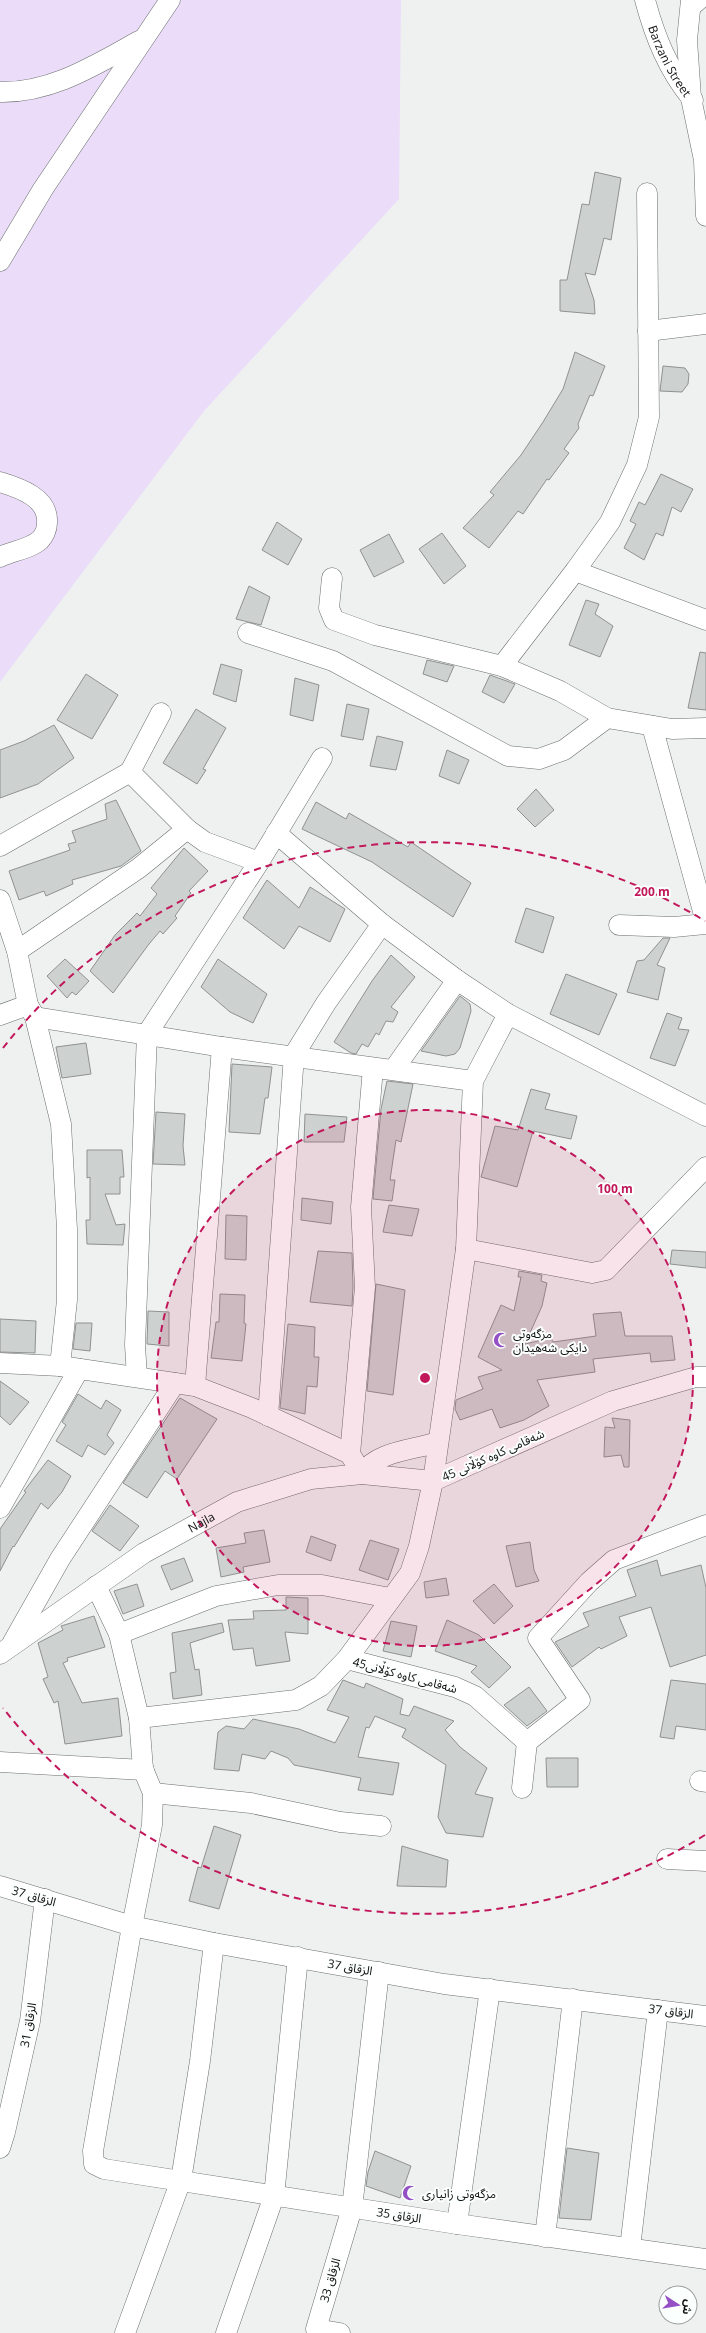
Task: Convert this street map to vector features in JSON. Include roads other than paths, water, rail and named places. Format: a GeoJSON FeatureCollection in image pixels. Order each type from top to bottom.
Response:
{"type":"FeatureCollection","features":[{"type":"Feature","properties":{"kind":"street"},"geometry":{"type":"LineString","coordinates":[[0,261],[43,189],[170,0]]}},
{"type":"Feature","properties":{"kind":"street","name":"Barzani Street"},"geometry":{"type":"LineString","coordinates":[[645,0],[653,31],[673,74],[706,115]]}},
{"type":"Feature","properties":{"kind":"street"},"geometry":{"type":"LineString","coordinates":[[690,7],[687,40],[691,98],[704,160],[706,216]]}},
{"type":"Feature","properties":{"kind":"street"},"geometry":{"type":"LineString","coordinates":[[0,92],[41,88],[79,74],[142,40]]}},
{"type":"Feature","properties":{"kind":"street"},"geometry":{"type":"LineString","coordinates":[[502,666],[575,571],[610,522],[637,465],[645,440],[649,417],[647,193]]}},
{"type":"Feature","properties":{"kind":"street"},"geometry":{"type":"LineString","coordinates":[[648,331],[706,324]]}},
{"type":"Feature","properties":{"kind":"street"},"geometry":{"type":"LineString","coordinates":[[0,482],[18,487],[39,501],[48,514],[47,529],[40,540],[0,557]]}},
{"type":"Feature","properties":{"kind":"street"},"geometry":{"type":"LineString","coordinates":[[575,571],[706,620]]}},
{"type":"Feature","properties":{"kind":"street"},"geometry":{"type":"LineString","coordinates":[[332,578],[329,608],[334,620],[375,635],[502,666],[560,691],[607,718],[672,729],[706,728]]}},
{"type":"Feature","properties":{"kind":"street"},"geometry":{"type":"LineString","coordinates":[[248,633],[333,661],[508,756],[539,759],[564,750],[607,718]]}},
{"type":"Feature","properties":{"kind":"street"},"geometry":{"type":"LineString","coordinates":[[0,846],[130,772],[161,713]]}},
{"type":"Feature","properties":{"kind":"street"},"geometry":{"type":"LineString","coordinates":[[619,925],[674,927],[706,923],[652,726]]}},
{"type":"Feature","properties":{"kind":"street"},"geometry":{"type":"LineString","coordinates":[[137,1377],[135,1345],[147,1034],[259,862],[322,758]]}},
{"type":"Feature","properties":{"kind":"street"},"geometry":{"type":"LineString","coordinates":[[130,772],[187,829],[205,842],[259,862]]}},
{"type":"Feature","properties":{"kind":"street"},"geometry":{"type":"LineString","coordinates":[[17,951],[139,868],[187,829]]}},
{"type":"Feature","properties":{"kind":"street"},"geometry":{"type":"LineString","coordinates":[[276,833],[382,924],[457,980],[508,1014],[706,1116]]}},
{"type":"Feature","properties":{"kind":"street"},"geometry":{"type":"LineString","coordinates":[[0,900],[17,951],[31,1011],[61,1124],[67,1230],[67,1300],[70,1367],[0,1508]]}},
{"type":"Feature","properties":{"kind":"street"},"geometry":{"type":"LineString","coordinates":[[268,1416],[294,1055],[326,1003],[382,924]]}},
{"type":"Feature","properties":{"kind":"street"},"geometry":{"type":"LineString","coordinates":[[394,1069],[457,980]]}},
{"type":"Feature","properties":{"kind":"street"},"geometry":{"type":"LineString","coordinates":[[0,1015],[31,1011],[222,1047],[294,1055],[372,1068],[394,1069],[473,1081],[508,1014]]}},
{"type":"Feature","properties":{"kind":"street"},"geometry":{"type":"LineString","coordinates":[[196,1386],[222,1047]]}},
{"type":"Feature","properties":{"kind":"street"},"geometry":{"type":"LineString","coordinates":[[350,1454],[365,1287],[361,1207],[372,1068]]}},
{"type":"Feature","properties":{"kind":"street","name":"شەقامی کاوە کۆڵانی 45"},"geometry":{"type":"LineString","coordinates":[[433,1481],[466,1249],[473,1081]]}},
{"type":"Feature","properties":{"kind":"street"},"geometry":{"type":"LineString","coordinates":[[466,1249],[592,1273],[606,1270],[706,1167]]}},
{"type":"Feature","properties":{"kind":"street"},"geometry":{"type":"LineString","coordinates":[[2,1366],[70,1367],[196,1386],[268,1416],[350,1454],[362,1474],[368,1464],[392,1454],[438,1442]]}},
{"type":"Feature","properties":{"kind":"street","name":"شەقامی کاوە کۆڵانی 45"},"geometry":{"type":"LineString","coordinates":[[433,1481],[613,1401],[696,1377],[706,1377]]}},
{"type":"Feature","properties":{"kind":"street"},"geometry":{"type":"LineString","coordinates":[[5,1650],[60,1559],[175,1383]]}},
{"type":"Feature","properties":{"kind":"street","name":"Najla"},"geometry":{"type":"LineString","coordinates":[[5,1650],[144,1553],[237,1502],[311,1479],[362,1474],[433,1481]]}},
{"type":"Feature","properties":{"kind":"street"},"geometry":{"type":"LineString","coordinates":[[138,1718],[296,1700],[321,1686],[347,1659],[390,1598],[410,1573],[419,1546],[433,1481]]}},
{"type":"Feature","properties":{"kind":"street"},"geometry":{"type":"LineString","coordinates":[[522,1788],[528,1742],[580,1700],[530,1639],[614,1560],[706,1525]]}},
{"type":"Feature","properties":{"kind":"street"},"geometry":{"type":"LineString","coordinates":[[119,1634],[216,1596],[278,1585],[322,1584],[390,1598]]}},
{"type":"Feature","properties":{"kind":"street"},"geometry":{"type":"LineString","coordinates":[[96,1586],[119,1634],[138,1718],[144,1770],[153,1793],[152,1825],[132,1926]]}},
{"type":"Feature","properties":{"kind":"street","name":"شەقامی کاوە کۆڵانی45"},"geometry":{"type":"LineString","coordinates":[[347,1659],[455,1687],[475,1696],[528,1742]]}},
{"type":"Feature","properties":{"kind":"street"},"geometry":{"type":"LineString","coordinates":[[0,1762],[144,1770]]}},
{"type":"Feature","properties":{"kind":"street"},"geometry":{"type":"LineString","coordinates":[[153,1793],[251,1803],[340,1822],[381,1826]]}},
{"type":"Feature","properties":{"kind":"street"},"geometry":{"type":"LineString","coordinates":[[668,1859],[706,1861]]}},
{"type":"Feature","properties":{"kind":"street","name":"الزقاق 37"},"geometry":{"type":"LineString","coordinates":[[0,1886],[132,1926],[214,1943],[379,1972],[490,1989],[706,2016]]}},
{"type":"Feature","properties":{"kind":"street","name":"الزقاق 31"},"geometry":{"type":"LineString","coordinates":[[0,2148],[6,2132],[30,2021],[45,1899]]}},
{"type":"Feature","properties":{"kind":"street","name":"الزقاق 35"},"geometry":{"type":"LineString","coordinates":[[132,1926],[93,2151],[94,2164],[104,2169],[181,2180],[274,2196],[457,2224],[706,2259]]}},
{"type":"Feature","properties":{"kind":"street"},"geometry":{"type":"LineString","coordinates":[[126,2333],[181,2180],[200,2061],[214,1943]]}},
{"type":"Feature","properties":{"kind":"street"},"geometry":{"type":"LineString","coordinates":[[226,2333],[274,2196],[298,1958]]}},
{"type":"Feature","properties":{"kind":"street","name":"الزقاق 33"},"geometry":{"type":"LineString","coordinates":[[340,2333],[316,2331],[352,2208],[379,1972]]}},
{"type":"Feature","properties":{"kind":"street"},"geometry":{"type":"LineString","coordinates":[[457,2224],[490,1989]]}},
{"type":"Feature","properties":{"kind":"street"},"geometry":{"type":"LineString","coordinates":[[545,2236],[573,1999]]}},
{"type":"Feature","properties":{"kind":"street"},"geometry":{"type":"LineString","coordinates":[[630,2248],[658,2010]]}},
{"type":"Feature","properties":{"kind":"lane"},"geometry":{"type":"LineString","coordinates":[[690,7],[706,0]]}},
{"type":"Feature","properties":{"kind":"place","name":"مزگەوتی دایکی شەهیدان"},"geometry":{"type":"Point","coordinates":[501,1340]}},
{"type":"Feature","properties":{"kind":"place","name":"مزگەوتی زانیاری"},"geometry":{"type":"Point","coordinates":[410,2193]}}]}
